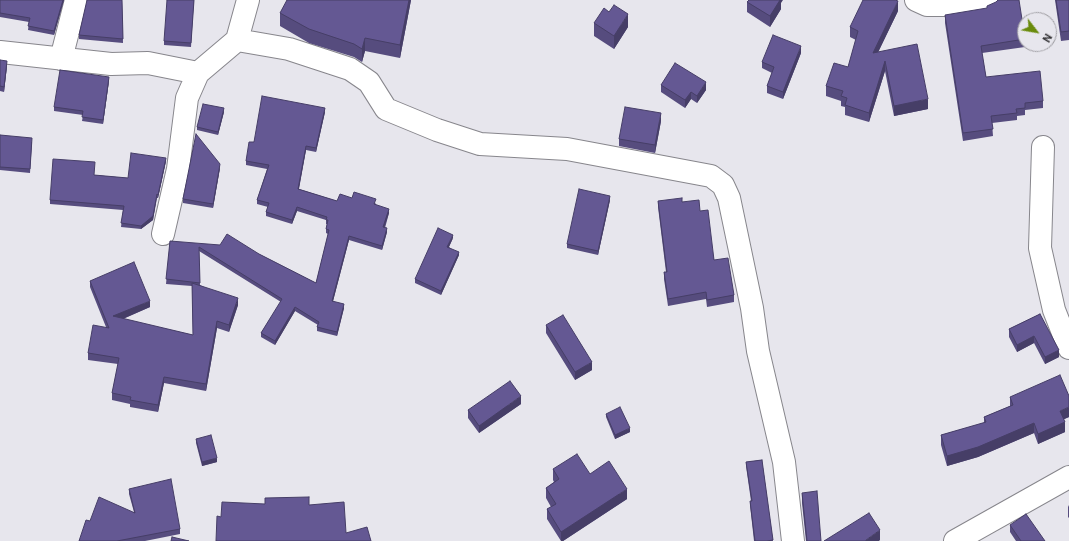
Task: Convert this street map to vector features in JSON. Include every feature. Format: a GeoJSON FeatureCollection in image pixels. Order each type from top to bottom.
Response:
{"type":"FeatureCollection","features":[{"type":"Feature","properties":{"kind":"street"},"geometry":{"type":"LineString","coordinates":[[61,59],[76,0]]}},
{"type":"Feature","properties":{"kind":"street"},"geometry":{"type":"LineString","coordinates":[[163,234],[178,169],[187,98],[198,73],[237,40],[248,0]]}},
{"type":"Feature","properties":{"kind":"street"},"geometry":{"type":"LineString","coordinates":[[916,0],[927,5],[969,5],[988,0]]}},
{"type":"Feature","properties":{"kind":"street"},"geometry":{"type":"LineString","coordinates":[[237,40],[289,50],[350,69],[369,82],[386,109],[436,130],[480,144],[567,150],[711,176],[722,185],[729,198],[752,308],[758,351],[784,462],[793,541]]}},
{"type":"Feature","properties":{"kind":"street"},"geometry":{"type":"LineString","coordinates":[[0,52],[111,64],[148,63],[198,73]]}},
{"type":"Feature","properties":{"kind":"street"},"geometry":{"type":"LineString","coordinates":[[1043,147],[1040,248],[1054,310],[1069,348]]}},
{"type":"Feature","properties":{"kind":"street"},"geometry":{"type":"LineString","coordinates":[[955,541],[1069,477]]}},
{"type":"Feature","properties":{"kind":"building"},"geometry":{"type":"Polygon","coordinates":[[[0,0],[63,0],[54,31],[28,26],[30,18],[0,13],[0,0]]]}},
{"type":"Feature","properties":{"kind":"building"},"geometry":{"type":"Polygon","coordinates":[[[87,0],[122,0],[123,39],[79,35],[87,0]]]}},
{"type":"Feature","properties":{"kind":"building"},"geometry":{"type":"Polygon","coordinates":[[[167,0],[194,0],[191,43],[164,41],[167,0]]]}},
{"type":"Feature","properties":{"kind":"building"},"geometry":{"type":"Polygon","coordinates":[[[287,0],[409,0],[400,45],[365,38],[362,49],[354,44],[309,29],[280,13],[287,0]]]}},
{"type":"Feature","properties":{"kind":"building"},"geometry":{"type":"Polygon","coordinates":[[[749,0],[780,0],[770,16],[747,2],[749,0]]]}},
{"type":"Feature","properties":{"kind":"building"},"geometry":{"type":"Polygon","coordinates":[[[863,0],[898,1],[873,53],[917,44],[928,99],[894,106],[885,61],[869,113],[845,105],[847,98],[841,96],[843,91],[826,86],[834,63],[848,67],[858,31],[850,27],[863,0]]]}},
{"type":"Feature","properties":{"kind":"building"},"geometry":{"type":"Polygon","coordinates":[[[998,0],[1019,0],[1021,12],[1017,12],[1017,40],[981,46],[986,77],[1040,71],[1043,101],[1025,103],[1025,108],[1016,109],[1017,113],[991,116],[993,129],[963,133],[945,15],[987,8],[987,6],[998,0]]]}},
{"type":"Feature","properties":{"kind":"building"},"geometry":{"type":"Polygon","coordinates":[[[1056,0],[1069,0],[1069,31],[1061,32],[1056,0]]]}},
{"type":"Feature","properties":{"kind":"building"},"geometry":{"type":"Polygon","coordinates":[[[614,5],[628,14],[614,36],[594,23],[604,8],[609,12],[614,5]]]}},
{"type":"Feature","properties":{"kind":"building"},"geometry":{"type":"Polygon","coordinates":[[[773,35],[801,46],[783,92],[767,86],[774,67],[762,62],[773,35]]]}},
{"type":"Feature","properties":{"kind":"building"},"geometry":{"type":"Polygon","coordinates":[[[0,60],[7,61],[4,87],[0,86],[0,60]]]}},
{"type":"Feature","properties":{"kind":"building"},"geometry":{"type":"Polygon","coordinates":[[[675,63],[706,82],[697,96],[691,92],[685,100],[661,85],[675,63]]]}},
{"type":"Feature","properties":{"kind":"building"},"geometry":{"type":"Polygon","coordinates":[[[60,70],[109,77],[103,120],[82,117],[83,111],[54,107],[60,70]]]}},
{"type":"Feature","properties":{"kind":"building"},"geometry":{"type":"Polygon","coordinates":[[[262,96],[325,108],[316,148],[306,146],[298,189],[337,201],[340,194],[352,198],[354,192],[376,199],[374,204],[389,209],[383,227],[387,228],[382,246],[349,236],[332,301],[344,304],[337,332],[317,327],[319,322],[295,307],[275,341],[261,333],[282,299],[199,247],[200,283],[166,279],[170,241],[220,245],[227,234],[259,254],[316,283],[329,230],[326,229],[328,220],[326,220],[327,217],[297,207],[292,220],[266,212],[269,203],[257,200],[269,165],[246,161],[249,142],[254,142],[262,96]]]}},
{"type":"Feature","properties":{"kind":"building"},"geometry":{"type":"Polygon","coordinates":[[[203,104],[224,108],[218,132],[197,127],[203,104]]]}},
{"type":"Feature","properties":{"kind":"building"},"geometry":{"type":"Polygon","coordinates":[[[625,107],[661,113],[655,145],[619,139],[625,107]]]}},
{"type":"Feature","properties":{"kind":"building"},"geometry":{"type":"Polygon","coordinates":[[[196,134],[220,164],[213,204],[183,199],[196,134]]]}},
{"type":"Feature","properties":{"kind":"building"},"geometry":{"type":"Polygon","coordinates":[[[0,135],[32,138],[30,169],[0,167],[0,135]]]}},
{"type":"Feature","properties":{"kind":"building"},"geometry":{"type":"Polygon","coordinates":[[[131,153],[166,158],[153,216],[141,226],[121,223],[124,206],[50,200],[53,159],[95,162],[94,175],[128,178],[131,153]]]}},
{"type":"Feature","properties":{"kind":"building"},"geometry":{"type":"Polygon","coordinates":[[[579,189],[610,196],[598,251],[567,244],[579,189]]]}},
{"type":"Feature","properties":{"kind":"building"},"geometry":{"type":"Polygon","coordinates":[[[682,198],[682,202],[699,200],[700,211],[708,210],[714,260],[728,258],[734,295],[707,300],[706,292],[668,299],[664,272],[667,272],[658,201],[682,198]]]}},
{"type":"Feature","properties":{"kind":"building"},"geometry":{"type":"Polygon","coordinates":[[[438,228],[453,235],[447,247],[459,252],[441,291],[415,279],[438,228]]]}},
{"type":"Feature","properties":{"kind":"building"},"geometry":{"type":"Polygon","coordinates":[[[134,262],[150,301],[113,316],[193,335],[192,283],[238,298],[229,325],[217,321],[206,384],[164,377],[158,405],[130,400],[131,397],[112,393],[119,358],[88,353],[93,325],[109,328],[90,281],[134,262]]]}},
{"type":"Feature","properties":{"kind":"building"},"geometry":{"type":"Polygon","coordinates":[[[1040,314],[1059,350],[1045,357],[1034,336],[1017,345],[1009,329],[1040,314]]]}},
{"type":"Feature","properties":{"kind":"building"},"geometry":{"type":"Polygon","coordinates":[[[563,315],[592,362],[575,372],[546,325],[563,315]]]}},
{"type":"Feature","properties":{"kind":"building"},"geometry":{"type":"Polygon","coordinates":[[[1060,375],[1069,396],[1069,407],[1060,411],[1065,422],[1038,434],[1034,423],[978,447],[947,456],[941,435],[986,422],[984,417],[1013,405],[1010,397],[1060,375]]]}},
{"type":"Feature","properties":{"kind":"building"},"geometry":{"type":"Polygon","coordinates":[[[510,381],[521,396],[479,426],[468,410],[510,381]]]}},
{"type":"Feature","properties":{"kind":"building"},"geometry":{"type":"Polygon","coordinates":[[[620,407],[630,428],[615,435],[606,414],[620,407]]]}},
{"type":"Feature","properties":{"kind":"building"},"geometry":{"type":"Polygon","coordinates":[[[211,435],[217,458],[202,462],[196,439],[211,435]]]}},
{"type":"Feature","properties":{"kind":"building"},"geometry":{"type":"Polygon","coordinates":[[[577,454],[590,474],[609,461],[627,489],[561,532],[547,509],[556,504],[546,488],[559,479],[553,469],[577,454]]]}},
{"type":"Feature","properties":{"kind":"building"},"geometry":{"type":"Polygon","coordinates":[[[762,460],[773,540],[755,541],[750,501],[752,501],[746,462],[762,460]]]}},
{"type":"Feature","properties":{"kind":"building"},"geometry":{"type":"Polygon","coordinates":[[[171,479],[180,529],[117,541],[79,541],[86,520],[90,521],[99,497],[135,513],[129,489],[171,479]]]}},
{"type":"Feature","properties":{"kind":"building"},"geometry":{"type":"Polygon","coordinates":[[[817,491],[821,541],[807,541],[802,493],[817,491]]]}},
{"type":"Feature","properties":{"kind":"building"},"geometry":{"type":"Polygon","coordinates":[[[309,497],[309,505],[344,502],[346,533],[367,527],[371,541],[216,541],[217,516],[221,517],[222,502],[265,504],[265,498],[309,497]]]}},
{"type":"Feature","properties":{"kind":"building"},"geometry":{"type":"Polygon","coordinates":[[[869,513],[880,530],[866,541],[824,541],[869,513]]]}},
{"type":"Feature","properties":{"kind":"building"},"geometry":{"type":"Polygon","coordinates":[[[1026,514],[1045,541],[1021,541],[1010,525],[1026,514]]]}},
{"type":"Feature","properties":{"kind":"building"},"geometry":{"type":"Polygon","coordinates":[[[172,537],[189,541],[171,541],[172,537]]]}}]}
